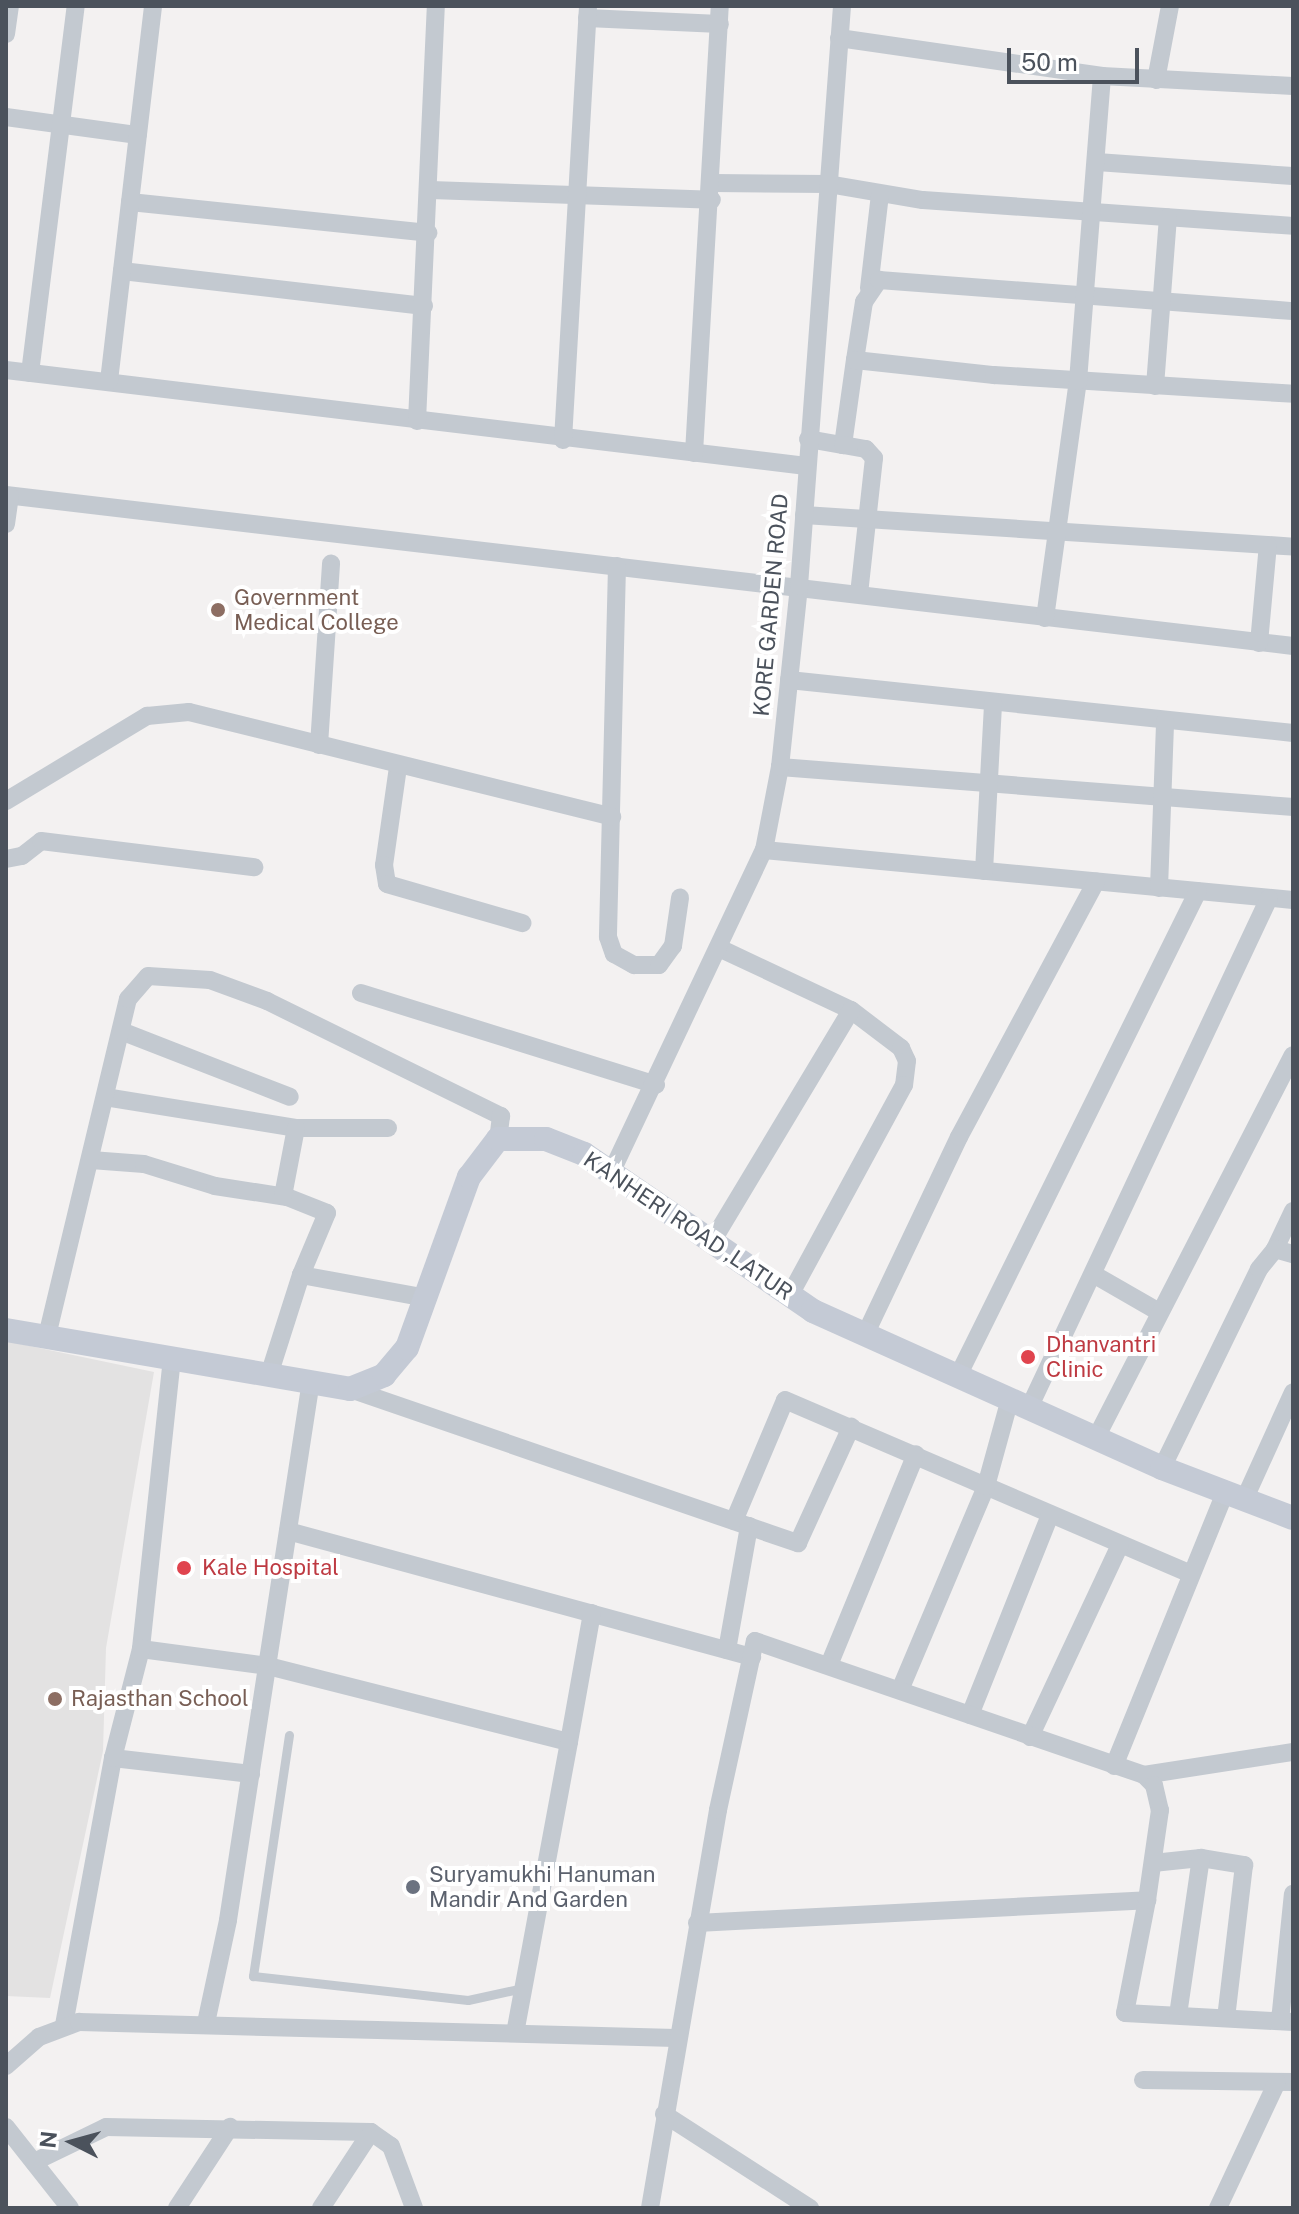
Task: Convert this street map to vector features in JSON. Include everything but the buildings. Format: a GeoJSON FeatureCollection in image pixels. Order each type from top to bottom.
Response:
{"type":"FeatureCollection","features":[{"type":"Feature","properties":{"kind":"street"},"geometry":{"type":"LineString","coordinates":[[6,34],[10,6]]}},
{"type":"Feature","properties":{"kind":"street"},"geometry":{"type":"LineString","coordinates":[[30,373],[76,6]]}},
{"type":"Feature","properties":{"kind":"street"},"geometry":{"type":"LineString","coordinates":[[109,381],[153,6]]}},
{"type":"Feature","properties":{"kind":"street"},"geometry":{"type":"LineString","coordinates":[[417,421],[431,190],[436,6]]}},
{"type":"Feature","properties":{"kind":"street","name":"KORE GARDEN ROAD"},"geometry":{"type":"LineString","coordinates":[[611,1173],[656,1085],[764,850],[780,767],[799,586],[842,6]]}},
{"type":"Feature","properties":{"kind":"street"},"geometry":{"type":"LineString","coordinates":[[1156,80],[1170,6]]}},
{"type":"Feature","properties":{"kind":"street"},"geometry":{"type":"LineString","coordinates":[[563,440],[588,12],[720,15],[712,191],[694,453]]}},
{"type":"Feature","properties":{"kind":"street"},"geometry":{"type":"LineString","coordinates":[[839,38],[1102,76],[1293,86]]}},
{"type":"Feature","properties":{"kind":"street"},"geometry":{"type":"LineString","coordinates":[[1045,618],[1060,528],[1078,381],[1094,213],[1102,76]]}},
{"type":"Feature","properties":{"kind":"street"},"geometry":{"type":"LineString","coordinates":[[6,117],[138,135]]}},
{"type":"Feature","properties":{"kind":"street"},"geometry":{"type":"LineString","coordinates":[[1097,162],[1293,176]]}},
{"type":"Feature","properties":{"kind":"street"},"geometry":{"type":"LineString","coordinates":[[431,190],[576,199],[828,184],[880,195],[1293,226]]}},
{"type":"Feature","properties":{"kind":"street"},"geometry":{"type":"LineString","coordinates":[[843,445],[869,288],[880,195]]}},
{"type":"Feature","properties":{"kind":"street"},"geometry":{"type":"LineString","coordinates":[[130,202],[428,233]]}},
{"type":"Feature","properties":{"kind":"street"},"geometry":{"type":"LineString","coordinates":[[1155,386],[1168,217]]}},
{"type":"Feature","properties":{"kind":"street"},"geometry":{"type":"LineString","coordinates":[[122,271],[424,306]]}},
{"type":"Feature","properties":{"kind":"street"},"geometry":{"type":"LineString","coordinates":[[869,288],[879,280],[892,279],[1293,311]]}},
{"type":"Feature","properties":{"kind":"street"},"geometry":{"type":"LineString","coordinates":[[855,360],[1078,381],[1293,394]]}},
{"type":"Feature","properties":{"kind":"street"},"geometry":{"type":"LineString","coordinates":[[6,370],[563,440],[806,466]]}},
{"type":"Feature","properties":{"kind":"street"},"geometry":{"type":"LineString","coordinates":[[808,439],[866,449],[874,458],[859,594]]}},
{"type":"Feature","properties":{"kind":"street"},"geometry":{"type":"LineString","coordinates":[[6,524],[8,496],[1293,646]]}},
{"type":"Feature","properties":{"kind":"street"},"geometry":{"type":"LineString","coordinates":[[804,515],[1060,528],[1293,547]]}},
{"type":"Feature","properties":{"kind":"street"},"geometry":{"type":"LineString","coordinates":[[1259,643],[1268,545]]}},
{"type":"Feature","properties":{"kind":"street"},"geometry":{"type":"LineString","coordinates":[[319,745],[331,563]]}},
{"type":"Feature","properties":{"kind":"street"},"geometry":{"type":"LineString","coordinates":[[617,566],[608,937],[614,954],[634,965],[659,965],[673,946],[680,898]]}},
{"type":"Feature","properties":{"kind":"street"},"geometry":{"type":"LineString","coordinates":[[789,680],[1293,733]]}},
{"type":"Feature","properties":{"kind":"street"},"geometry":{"type":"LineString","coordinates":[[984,871],[993,703]]}},
{"type":"Feature","properties":{"kind":"street"},"geometry":{"type":"LineString","coordinates":[[6,801],[147,716],[166,712],[213,716],[398,767],[612,817]]}},
{"type":"Feature","properties":{"kind":"street"},"geometry":{"type":"LineString","coordinates":[[1159,888],[1165,721]]}},
{"type":"Feature","properties":{"kind":"street"},"geometry":{"type":"LineString","coordinates":[[398,767],[384,865],[387,884],[522,923]]}},
{"type":"Feature","properties":{"kind":"street"},"geometry":{"type":"LineString","coordinates":[[780,767],[1293,807]]}},
{"type":"Feature","properties":{"kind":"street"},"geometry":{"type":"LineString","coordinates":[[6,859],[22,856],[41,841],[254,867]]}},
{"type":"Feature","properties":{"kind":"street"},"geometry":{"type":"LineString","coordinates":[[764,850],[1293,900]]}},
{"type":"Feature","properties":{"kind":"street"},"geometry":{"type":"LineString","coordinates":[[865,1335],[959,1137],[1096,881]]}},
{"type":"Feature","properties":{"kind":"street"},"geometry":{"type":"LineString","coordinates":[[957,1378],[1198,891]]}},
{"type":"Feature","properties":{"kind":"street"},"geometry":{"type":"LineString","coordinates":[[900,1690],[1020,1402],[1093,1274],[1269,898]]}},
{"type":"Feature","properties":{"kind":"street"},"geometry":{"type":"LineString","coordinates":[[719,948],[851,1010],[901,1048],[907,1061],[904,1085],[790,1295]]}},
{"type":"Feature","properties":{"kind":"street"},"geometry":{"type":"LineString","coordinates":[[47,1336],[69,1229],[85,1193],[128,999],[148,976],[210,980],[267,1001],[501,1116],[498,1139],[469,1177],[407,1348],[384,1375],[350,1389]]}},
{"type":"Feature","properties":{"kind":"street"},"geometry":{"type":"LineString","coordinates":[[361,993],[656,1085]]}},
{"type":"Feature","properties":{"kind":"street"},"geometry":{"type":"LineString","coordinates":[[713,1240],[851,1010]]}},
{"type":"Feature","properties":{"kind":"street"},"geometry":{"type":"LineString","coordinates":[[121,1031],[290,1097]]}},
{"type":"Feature","properties":{"kind":"street"},"geometry":{"type":"LineString","coordinates":[[1097,1436],[1293,1055]]}},
{"type":"Feature","properties":{"kind":"street"},"geometry":{"type":"LineString","coordinates":[[105,1097],[296,1128],[388,1128]]}},
{"type":"Feature","properties":{"kind":"street"},"geometry":{"type":"LineString","coordinates":[[283,1196],[296,1128]]}},
{"type":"Feature","properties":{"kind":"street","name":"KANHERI ROAD ,LATUR"},"geometry":{"type":"LineString","coordinates":[[498,1139],[546,1139],[584,1154],[790,1295],[865,1335],[957,1378],[1097,1436],[1162,1468],[1293,1518]]}},
{"type":"Feature","properties":{"kind":"street"},"geometry":{"type":"LineString","coordinates":[[91,1160],[144,1164],[215,1186],[283,1196],[327,1213],[301,1275],[270,1372]]}},
{"type":"Feature","properties":{"kind":"street"},"geometry":{"type":"LineString","coordinates":[[1162,1468],[1259,1269],[1284,1251],[1293,1211]]}},
{"type":"Feature","properties":{"kind":"street"},"geometry":{"type":"LineString","coordinates":[[1093,1274],[1159,1312]]}},
{"type":"Feature","properties":{"kind":"street"},"geometry":{"type":"LineString","coordinates":[[301,1275],[426,1298]]}},
{"type":"Feature","properties":{"kind":"street"},"geometry":{"type":"LineString","coordinates":[[6,1330],[270,1372],[350,1389],[798,1543],[851,1427]]}},
{"type":"Feature","properties":{"kind":"street"},"geometry":{"type":"LineString","coordinates":[[64,2025],[113,1758],[141,1649],[172,1358]]}},
{"type":"Feature","properties":{"kind":"street"},"geometry":{"type":"LineString","coordinates":[[206,2023],[251,1774],[311,1381]]}},
{"type":"Feature","properties":{"kind":"street"},"geometry":{"type":"LineString","coordinates":[[1114,1766],[1191,1574],[1293,1392]]}},
{"type":"Feature","properties":{"kind":"street"},"geometry":{"type":"LineString","coordinates":[[727,1650],[742,1523],[785,1400],[916,1454],[1049,1517],[1191,1574]]}},
{"type":"Feature","properties":{"kind":"street"},"geometry":{"type":"LineString","coordinates":[[829,1665],[916,1454]]}},
{"type":"Feature","properties":{"kind":"street"},"geometry":{"type":"LineString","coordinates":[[970,1715],[1049,1517]]}},
{"type":"Feature","properties":{"kind":"street"},"geometry":{"type":"LineString","coordinates":[[288,1531],[752,1657]]}},
{"type":"Feature","properties":{"kind":"street"},"geometry":{"type":"LineString","coordinates":[[1030,1737],[1120,1545]]}},
{"type":"Feature","properties":{"kind":"street"},"geometry":{"type":"LineString","coordinates":[[515,2033],[592,1613]]}},
{"type":"Feature","properties":{"kind":"street"},"geometry":{"type":"LineString","coordinates":[[650,2208],[697,1923],[755,1641],[1144,1775],[1293,1752]]}},
{"type":"Feature","properties":{"kind":"street"},"geometry":{"type":"LineString","coordinates":[[141,1649],[268,1666],[569,1742]]}},
{"type":"Feature","properties":{"kind":"street"},"geometry":{"type":"LineString","coordinates":[[113,1758],[251,1774]]}},
{"type":"Feature","properties":{"kind":"street"},"geometry":{"type":"LineString","coordinates":[[1144,1775],[1154,1785],[1160,1810],[1147,1900],[1125,2013],[1287,2022],[1293,1894]]}},
{"type":"Feature","properties":{"kind":"street"},"geometry":{"type":"LineString","coordinates":[[1153,1863],[1201,1858],[1239,1863],[1247,1874],[1226,2018]]}},
{"type":"Feature","properties":{"kind":"street"},"geometry":{"type":"LineString","coordinates":[[1178,2015],[1201,1858]]}},
{"type":"Feature","properties":{"kind":"street"},"geometry":{"type":"LineString","coordinates":[[697,1923],[1147,1900]]}},
{"type":"Feature","properties":{"kind":"street"},"geometry":{"type":"LineString","coordinates":[[6,2066],[39,2037],[64,2025],[206,2023],[676,2038]]}},
{"type":"Feature","properties":{"kind":"street"},"geometry":{"type":"LineString","coordinates":[[1143,2080],[1285,2082],[1218,2208]]}},
{"type":"Feature","properties":{"kind":"street"},"geometry":{"type":"LineString","coordinates":[[664,2114],[810,2208]]}},
{"type":"Feature","properties":{"kind":"street"},"geometry":{"type":"LineString","coordinates":[[6,2127],[70,2208]]}},
{"type":"Feature","properties":{"kind":"street"},"geometry":{"type":"LineString","coordinates":[[34,2162],[106,2127],[371,2132],[391,2146],[414,2208]]}},
{"type":"Feature","properties":{"kind":"street"},"geometry":{"type":"LineString","coordinates":[[177,2208],[230,2127]]}},
{"type":"Feature","properties":{"kind":"street"},"geometry":{"type":"LineString","coordinates":[[321,2208],[371,2132]]}},
{"type":"Feature","properties":{"kind":"lane"},"geometry":{"type":"LineString","coordinates":[[289,1735],[253,1976],[468,2000],[523,1988]]}},
{"type":"Feature","properties":{"kind":"shaded area","name":"Rajasthan School"},"geometry":{"type":"Polygon","coordinates":[[[6,1341],[154,1372],[106,1648],[103,1751],[50,1998],[6,1996],[6,1341]]]}},
{"type":"Feature","properties":{"kind":"place","name":"Government Medical College"},"geometry":{"type":"Point","coordinates":[218,610]}},
{"type":"Feature","properties":{"kind":"place","name":"Dhanvantri Clinic"},"geometry":{"type":"Point","coordinates":[1028,1357]}},
{"type":"Feature","properties":{"kind":"place","name":"Kale Hospital"},"geometry":{"type":"Point","coordinates":[184,1568]}},
{"type":"Feature","properties":{"kind":"place","name":"Rajasthan School"},"geometry":{"type":"Point","coordinates":[55,1699]}},
{"type":"Feature","properties":{"kind":"place","name":"Suryamukhi Hanuman Mandir And Garden"},"geometry":{"type":"Point","coordinates":[413,1887]}}]}
